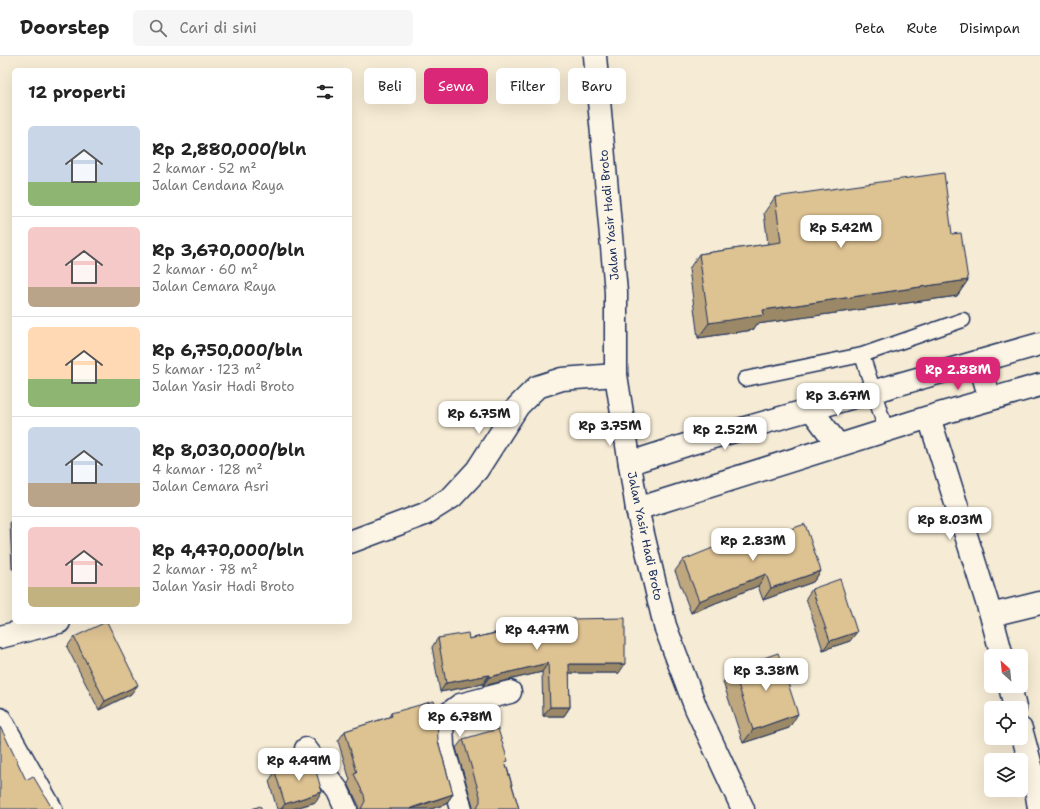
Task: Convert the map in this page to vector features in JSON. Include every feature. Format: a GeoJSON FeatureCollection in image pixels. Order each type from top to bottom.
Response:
{"type":"FeatureCollection","features":[{"type":"Feature","properties":{"kind":"street","name":"Jalan Yasir Hadi Broto"},"geometry":{"type":"LineString","coordinates":[[595,56],[616,292],[616,375],[637,509],[665,626],[696,708],[743,809]]}},
{"type":"Feature","properties":{"kind":"street"},"geometry":{"type":"LineString","coordinates":[[630,462],[1040,344]]}},
{"type":"Feature","properties":{"kind":"street"},"geometry":{"type":"LineString","coordinates":[[979,361],[990,399]]}},
{"type":"Feature","properties":{"kind":"street"},"geometry":{"type":"LineString","coordinates":[[352,541],[425,514],[452,497],[477,470],[518,406],[538,387],[562,379],[616,375]]}},
{"type":"Feature","properties":{"kind":"street"},"geometry":{"type":"LineString","coordinates":[[637,509],[886,430],[1040,384]]}},
{"type":"Feature","properties":{"kind":"street"},"geometry":{"type":"LineString","coordinates":[[812,409],[838,445]]}},
{"type":"Feature","properties":{"kind":"street"},"geometry":{"type":"LineString","coordinates":[[929,417],[991,615],[1000,649]]}},
{"type":"Feature","properties":{"kind":"street"},"geometry":{"type":"LineString","coordinates":[[991,615],[1040,603]]}},
{"type":"Feature","properties":{"kind":"street"},"geometry":{"type":"LineString","coordinates":[[0,637],[51,624]]}},
{"type":"Feature","properties":{"kind":"street"},"geometry":{"type":"LineString","coordinates":[[461,809],[444,747],[442,724],[448,714],[460,705],[510,692]]}},
{"type":"Feature","properties":{"kind":"street"},"geometry":{"type":"LineString","coordinates":[[0,719],[51,809]]}},
{"type":"Feature","properties":{"kind":"street"},"geometry":{"type":"LineString","coordinates":[[1026,745],[1037,776],[1039,808]]}},
{"type":"Feature","properties":{"kind":"street"},"geometry":{"type":"LineString","coordinates":[[306,750],[338,791],[346,809]]}},
{"type":"Feature","properties":{"kind":"lane"},"geometry":{"type":"LineString","coordinates":[[745,379],[862,355],[963,320]]}},
{"type":"Feature","properties":{"kind":"lane"},"geometry":{"type":"LineString","coordinates":[[862,355],[886,430]]}},
{"type":"Feature","properties":{"kind":"building"},"geometry":{"type":"Polygon","coordinates":[[[944,173],[952,234],[961,233],[968,280],[763,310],[764,315],[709,323],[699,254],[781,242],[775,197],[944,173]]]}},
{"type":"Feature","properties":{"kind":"building"},"geometry":{"type":"Polygon","coordinates":[[[805,524],[821,571],[771,588],[766,574],[699,601],[683,560],[745,535],[748,544],[805,524]]]}},
{"type":"Feature","properties":{"kind":"building"},"geometry":{"type":"Polygon","coordinates":[[[840,579],[857,632],[830,641],[812,589],[840,579]]]}},
{"type":"Feature","properties":{"kind":"building"},"geometry":{"type":"Polygon","coordinates":[[[625,618],[625,664],[569,664],[570,707],[550,707],[548,663],[489,677],[489,675],[446,683],[438,638],[468,633],[469,639],[519,628],[518,620],[625,618]]]}},
{"type":"Feature","properties":{"kind":"building"},"geometry":{"type":"Polygon","coordinates":[[[102,624],[108,624],[138,685],[105,701],[74,637],[102,624]]]}},
{"type":"Feature","properties":{"kind":"building"},"geometry":{"type":"Polygon","coordinates":[[[778,653],[798,714],[753,730],[733,669],[778,653]]]}},
{"type":"Feature","properties":{"kind":"building"},"geometry":{"type":"Polygon","coordinates":[[[434,701],[437,712],[438,741],[453,794],[411,809],[361,809],[365,801],[364,795],[354,774],[357,773],[345,731],[392,716],[391,713],[434,701]]]}},
{"type":"Feature","properties":{"kind":"building"},"geometry":{"type":"Polygon","coordinates":[[[0,727],[26,780],[33,776],[52,808],[0,809],[0,727]]]}},
{"type":"Feature","properties":{"kind":"building"},"geometry":{"type":"Polygon","coordinates":[[[498,729],[508,761],[505,762],[519,809],[478,809],[477,807],[480,802],[480,796],[463,739],[498,729]]]}},
{"type":"Feature","properties":{"kind":"building"},"geometry":{"type":"Polygon","coordinates":[[[313,761],[322,792],[285,804],[275,772],[313,761]]]}},
{"type":"Feature","properties":{"kind":"building"},"geometry":{"type":"Polygon","coordinates":[[[260,806],[262,809],[252,809],[260,806]]]}}]}
